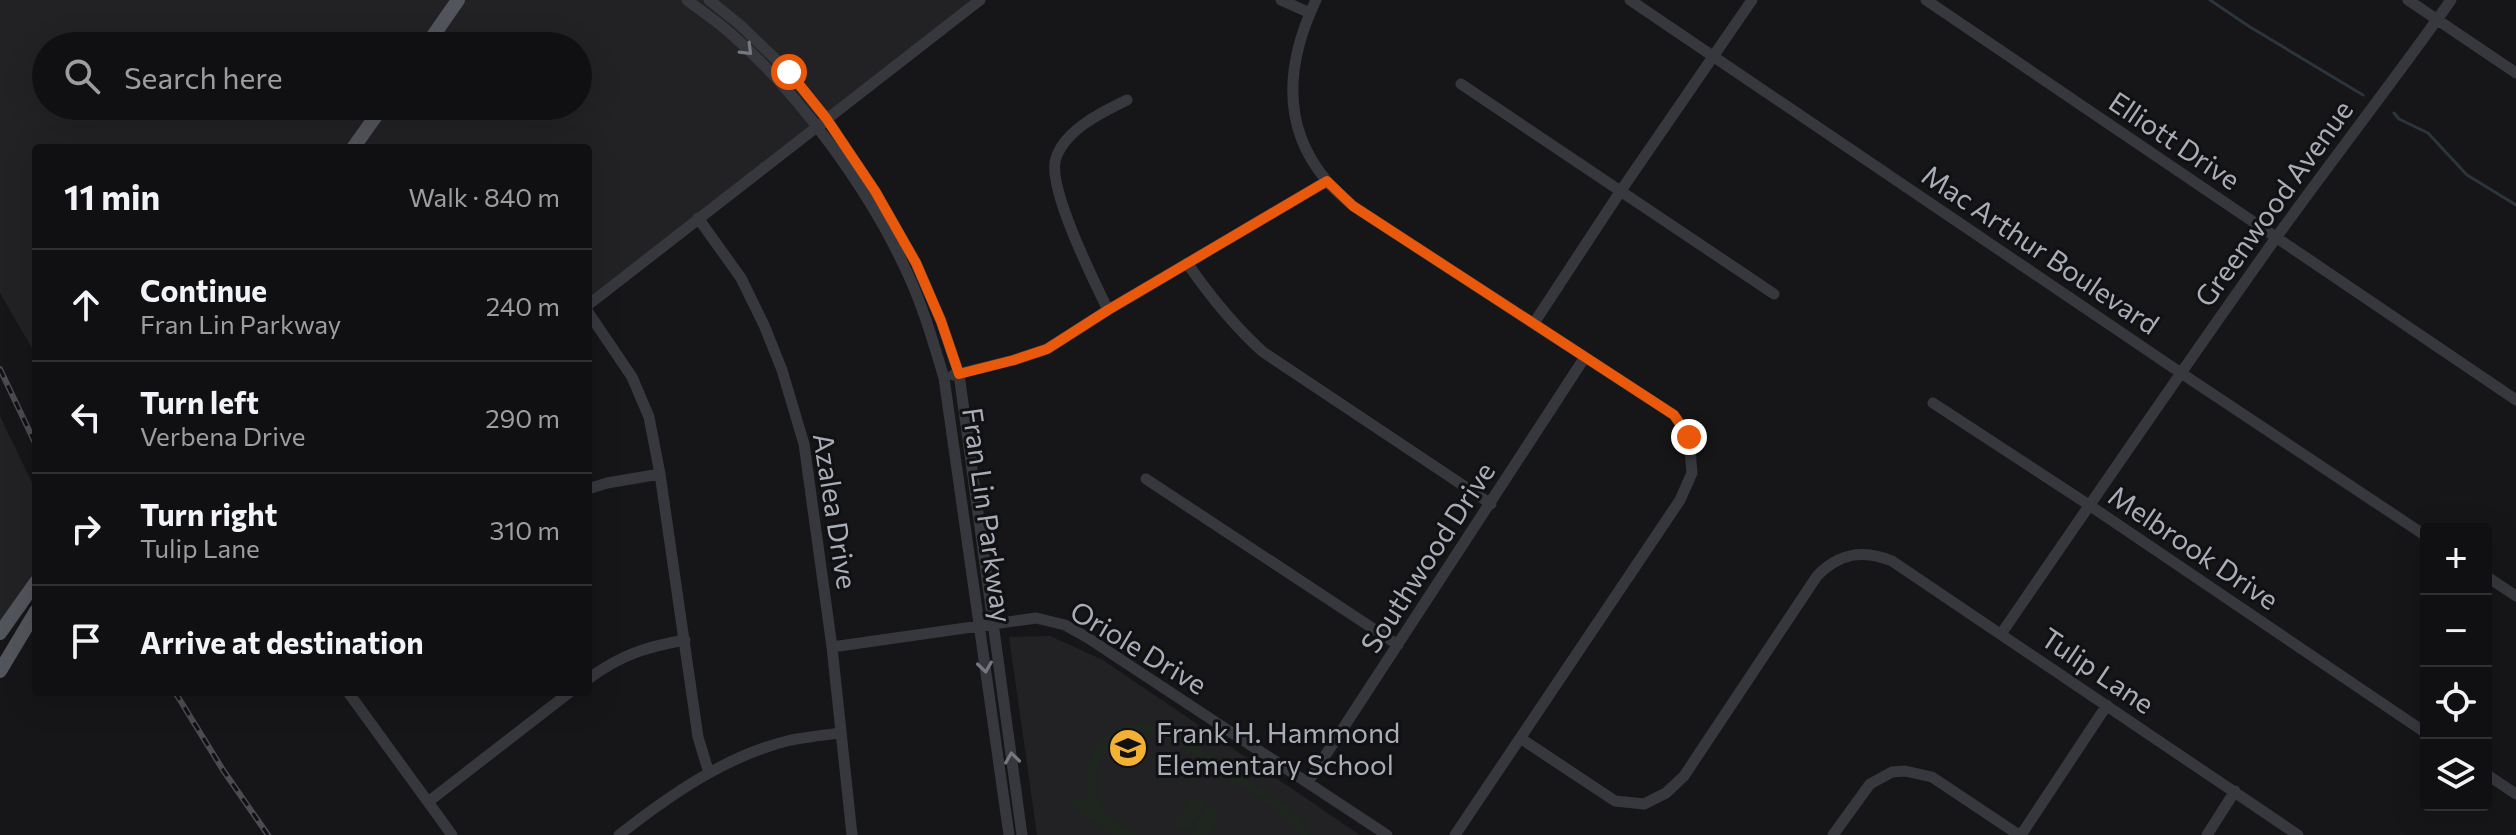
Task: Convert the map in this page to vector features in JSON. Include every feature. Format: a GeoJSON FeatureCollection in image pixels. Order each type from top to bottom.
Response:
{"type":"FeatureCollection","features":[{"type":"Feature","properties":{"kind":"main road"},"geometry":{"type":"LineString","coordinates":[[436,32],[458,0]]}},
{"type":"Feature","properties":{"kind":"main road"},"geometry":{"type":"LineString","coordinates":[[356,144],[373,120]]}},
{"type":"Feature","properties":{"kind":"main road"},"geometry":{"type":"LineString","coordinates":[[0,633],[32,588]]}},
{"type":"Feature","properties":{"kind":"main road"},"geometry":{"type":"LineString","coordinates":[[0,671],[32,618]]}},
{"type":"Feature","properties":{"kind":"street","name":"Fran Lin Parkway"},"geometry":{"type":"LineString","coordinates":[[687,0],[730,34],[779,81],[815,127],[866,196],[905,268],[928,324],[944,378],[1009,835]]}},
{"type":"Feature","properties":{"kind":"street","name":"Fran Lin Parkway"},"geometry":{"type":"LineString","coordinates":[[709,0],[789,72],[826,118],[875,191],[916,263],[941,321],[959,374],[1022,835]]}},
{"type":"Feature","properties":{"kind":"street"},"geometry":{"type":"LineString","coordinates":[[592,302],[980,0]]}},
{"type":"Feature","properties":{"kind":"street"},"geometry":{"type":"LineString","coordinates":[[1281,0],[1310,13]]}},
{"type":"Feature","properties":{"kind":"street"},"geometry":{"type":"LineString","coordinates":[[1316,0],[1297,47],[1292,111],[1307,152],[1327,181],[1353,206],[1674,415],[1689,437],[1692,473],[1680,500],[1455,835]]}},
{"type":"Feature","properties":{"kind":"street","name":"Mac Arthur Boulevard"},"geometry":{"type":"LineString","coordinates":[[1630,0],[2420,532]]}},
{"type":"Feature","properties":{"kind":"street"},"geometry":{"type":"LineString","coordinates":[[1534,323],[1752,0]]}},
{"type":"Feature","properties":{"kind":"street","name":"Elliott Drive"},"geometry":{"type":"LineString","coordinates":[[1926,0],[2516,400]]}},
{"type":"Feature","properties":{"kind":"street"},"geometry":{"type":"LineString","coordinates":[[2408,0],[2516,73]]}},
{"type":"Feature","properties":{"kind":"street","name":"Greenwood Avenue"},"geometry":{"type":"LineString","coordinates":[[2001,634],[2277,237],[2451,0]]}},
{"type":"Feature","properties":{"kind":"street"},"geometry":{"type":"LineString","coordinates":[[1461,84],[1774,294]]}},
{"type":"Feature","properties":{"kind":"street"},"geometry":{"type":"LineString","coordinates":[[1108,310],[1082,256],[1054,176],[1055,158],[1065,142],[1105,111],[1127,100]]}},
{"type":"Feature","properties":{"kind":"street"},"geometry":{"type":"LineString","coordinates":[[944,378],[1047,349],[1327,181]]}},
{"type":"Feature","properties":{"kind":"street","name":"Azalea Drive"},"geometry":{"type":"LineString","coordinates":[[698,218],[741,278],[764,325],[782,370],[804,444],[832,647],[852,835]]}},
{"type":"Feature","properties":{"kind":"street"},"geometry":{"type":"LineString","coordinates":[[1187,263],[1213,300],[1263,352],[1491,504]]}},
{"type":"Feature","properties":{"kind":"street"},"geometry":{"type":"LineString","coordinates":[[592,318],[632,377],[649,417],[700,746],[709,773]]}},
{"type":"Feature","properties":{"kind":"street","name":"Southwood Drive"},"geometry":{"type":"LineString","coordinates":[[1308,782],[1585,357]]}},
{"type":"Feature","properties":{"kind":"street","name":"Melbrook Drive"},"geometry":{"type":"LineString","coordinates":[[1933,403],[2420,729]]}},
{"type":"Feature","properties":{"kind":"street"},"geometry":{"type":"LineString","coordinates":[[592,488],[660,474]]}},
{"type":"Feature","properties":{"kind":"street"},"geometry":{"type":"LineString","coordinates":[[1146,479],[1398,645]]}},
{"type":"Feature","properties":{"kind":"street","name":"Tulip Lane"},"geometry":{"type":"LineString","coordinates":[[1520,738],[1615,801],[1644,804],[1666,793],[1684,776],[1817,576],[1840,559],[1852,554],[1868,554],[1892,561],[2298,835]]}},
{"type":"Feature","properties":{"kind":"street"},"geometry":{"type":"LineString","coordinates":[[2492,580],[2516,596]]}},
{"type":"Feature","properties":{"kind":"street","name":"Oriole Drive"},"geometry":{"type":"LineString","coordinates":[[832,647],[1036,618],[1065,625],[1387,835]]}},
{"type":"Feature","properties":{"kind":"street"},"geometry":{"type":"LineString","coordinates":[[592,676],[633,652],[685,640]]}},
{"type":"Feature","properties":{"kind":"street"},"geometry":{"type":"LineString","coordinates":[[351,696],[452,835]]}},
{"type":"Feature","properties":{"kind":"street"},"geometry":{"type":"LineString","coordinates":[[428,802],[565,696]]}},
{"type":"Feature","properties":{"kind":"street"},"geometry":{"type":"LineString","coordinates":[[1833,835],[1870,784],[1892,772],[1905,771],[1932,777],[2020,835],[2107,705]]}},
{"type":"Feature","properties":{"kind":"street"},"geometry":{"type":"LineString","coordinates":[[619,835],[654,807],[709,773],[790,741],[840,733]]}},
{"type":"Feature","properties":{"kind":"street"},"geometry":{"type":"LineString","coordinates":[[2492,778],[2516,794]]}},
{"type":"Feature","properties":{"kind":"street"},"geometry":{"type":"LineString","coordinates":[[2207,835],[2235,791]]}},
{"type":"Feature","properties":{"kind":"shaded area"},"geometry":{"type":"Polygon","coordinates":[[[0,0],[978,0],[592,300],[592,144],[32,144],[32,348],[0,293],[0,0]]]}},
{"type":"Feature","properties":{"kind":"shaded area"},"geometry":{"type":"Polygon","coordinates":[[[0,416],[32,483],[32,582],[0,627],[0,416]]]}},
{"type":"Feature","properties":{"kind":"shaded area","name":"Frank H. Hammond Elementary School"},"geometry":{"type":"Polygon","coordinates":[[[1050,636],[1103,660],[1360,835],[1037,835],[1009,637],[1050,636]]]}},
{"type":"Feature","properties":{"kind":"shaded area"},"geometry":{"type":"Polygon","coordinates":[[[1147,722],[1172,728],[1286,805],[1299,814],[1311,835],[1299,835],[1274,808],[1183,748],[1156,734],[1132,735],[1120,741],[1109,749],[1097,773],[1100,800],[1107,813],[1137,835],[1112,835],[1069,806],[1076,795],[1089,802],[1087,771],[1097,746],[1117,729],[1147,722]]]}},
{"type":"Feature","properties":{"kind":"shaded area"},"geometry":{"type":"Polygon","coordinates":[[[1193,795],[1206,803],[1187,832],[1174,823],[1193,795]]]}},
{"type":"Feature","properties":{"kind":"shaded area"},"geometry":{"type":"Polygon","coordinates":[[[1209,805],[1222,814],[1209,835],[1190,834],[1209,805]]]}},
{"type":"Feature","properties":{"kind":"waterway"},"geometry":{"type":"LineString","coordinates":[[2210,0],[2363,95]]}},
{"type":"Feature","properties":{"kind":"waterway"},"geometry":{"type":"LineString","coordinates":[[2394,113],[2399,119],[2428,133],[2467,175],[2516,205]]}},
{"type":"Feature","properties":{"kind":"railway"},"geometry":{"type":"LineString","coordinates":[[0,369],[32,437]]}},
{"type":"Feature","properties":{"kind":"railway"},"geometry":{"type":"LineString","coordinates":[[177,696],[268,835]]}},
{"type":"Feature","properties":{"kind":"place","name":"Frank H. Hammond Elementary School"},"geometry":{"type":"Point","coordinates":[1128,748]}},
{"type":"Feature","properties":{"kind":"route"},"geometry":{"type":"LineString","coordinates":[[789,72],[826,118],[875,191],[916,263],[959,374],[1047,349],[1327,181],[1353,206],[1674,415],[1689,437]]}}]}
